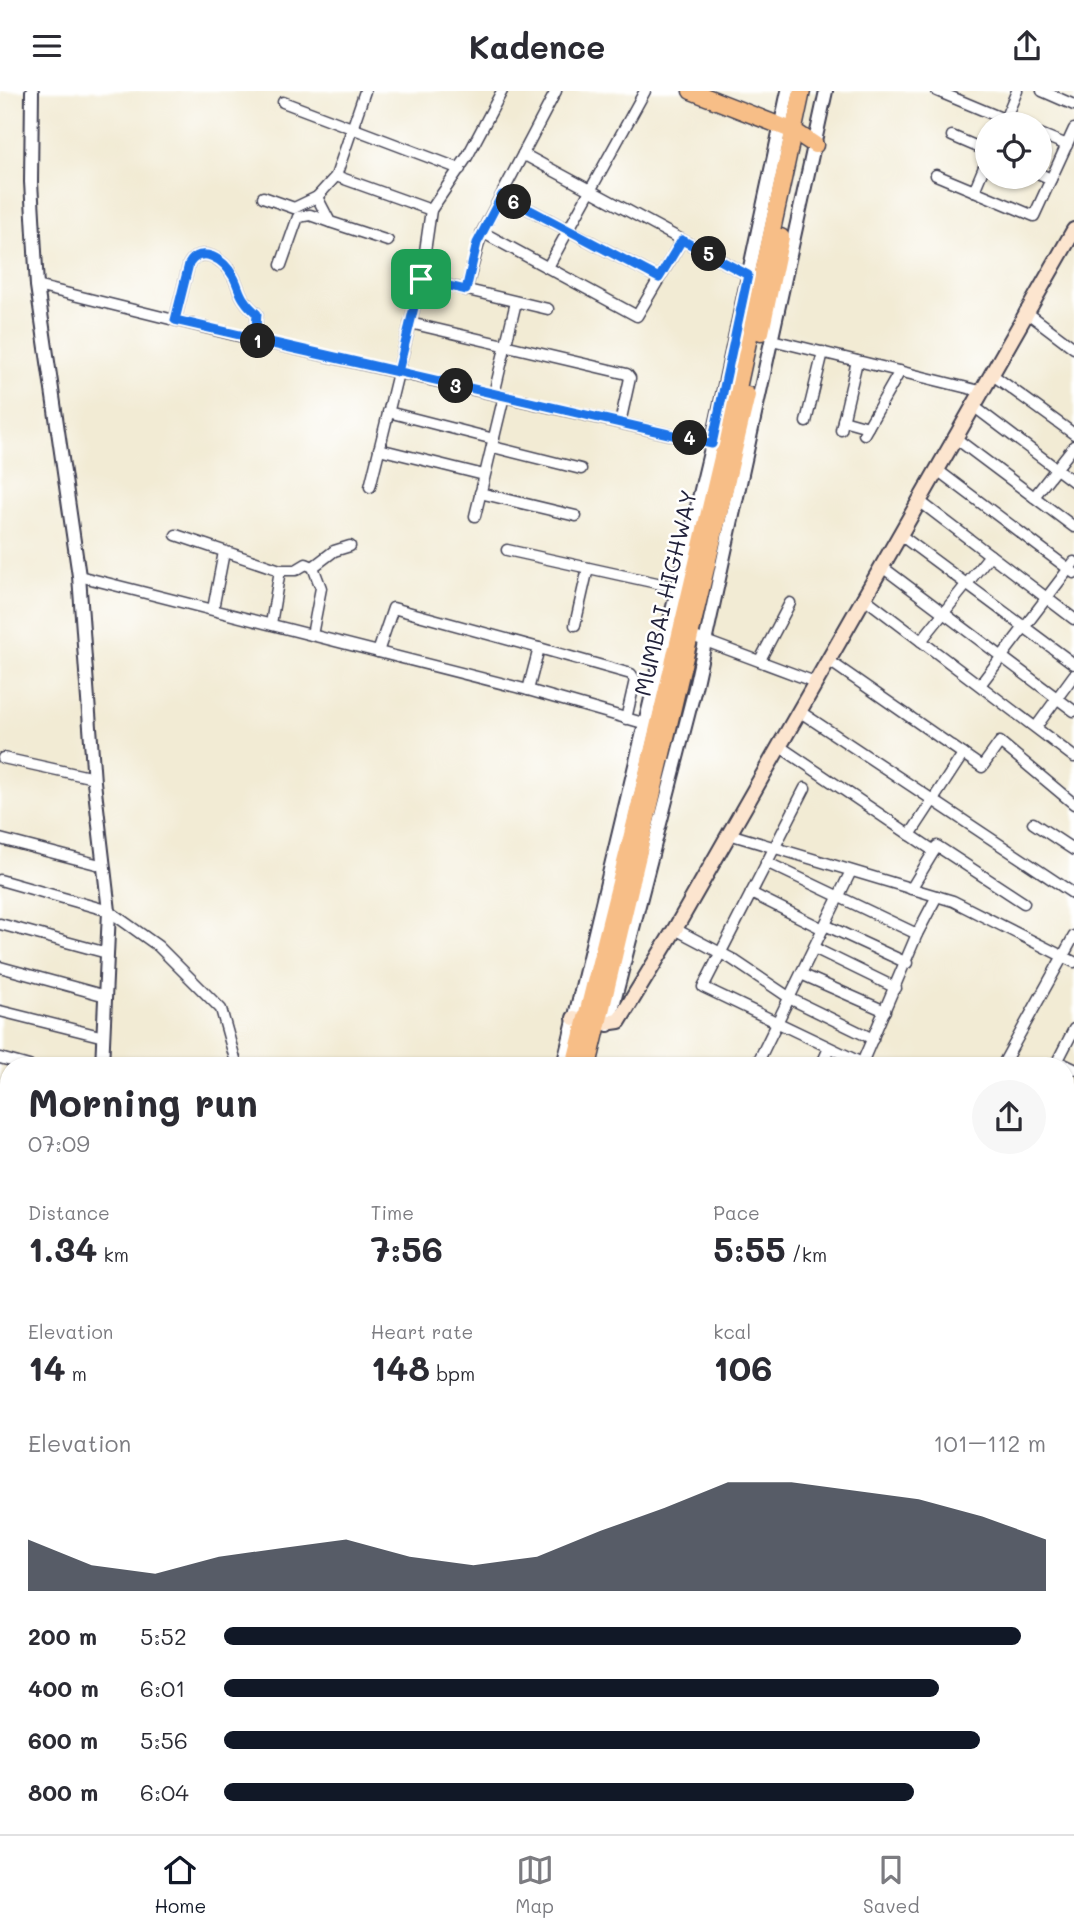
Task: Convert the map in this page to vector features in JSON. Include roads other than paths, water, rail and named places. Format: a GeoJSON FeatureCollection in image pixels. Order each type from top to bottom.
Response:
{"type":"FeatureCollection","features":[{"type":"Feature","properties":{"kind":"main road"},"geometry":{"type":"LineString","coordinates":[[691,91],[798,135]]}},
{"type":"Feature","properties":{"kind":"main road","name":"MUMBAI HIGHWAY"},"geometry":{"type":"LineString","coordinates":[[591,1022],[605,996],[698,638],[798,135],[802,91]]}},
{"type":"Feature","properties":{"kind":"main road","name":"MUMBAI HIGHWAY"},"geometry":{"type":"LineString","coordinates":[[591,1022],[651,725],[718,445],[758,261],[812,91]]}},
{"type":"Feature","properties":{"kind":"main road"},"geometry":{"type":"LineString","coordinates":[[591,1022],[620,1021],[675,929],[1025,311],[1074,230]]}},
{"type":"Feature","properties":{"kind":"main road"},"geometry":{"type":"LineString","coordinates":[[590,1057],[591,1022]]}},
{"type":"Feature","properties":{"kind":"main road"},"geometry":{"type":"LineString","coordinates":[[577,1057],[591,1022]]}},
{"type":"Feature","properties":{"kind":"street"},"geometry":{"type":"LineString","coordinates":[[32,91],[31,182],[37,286],[79,576],[94,778],[109,911],[103,1057]]}},
{"type":"Feature","properties":{"kind":"street"},"geometry":{"type":"LineString","coordinates":[[263,197],[294,208],[317,197],[336,176],[365,91]]}},
{"type":"Feature","properties":{"kind":"street"},"geometry":{"type":"LineString","coordinates":[[370,487],[421,279],[431,210],[460,169],[502,91]]}},
{"type":"Feature","properties":{"kind":"street"},"geometry":{"type":"LineString","coordinates":[[466,290],[482,232],[556,91]]}},
{"type":"Feature","properties":{"kind":"street"},"geometry":{"type":"LineString","coordinates":[[548,267],[645,91]]}},
{"type":"Feature","properties":{"kind":"street"},"geometry":{"type":"LineString","coordinates":[[569,1057],[591,1022],[698,638],[772,340],[798,135],[788,91]]}},
{"type":"Feature","properties":{"kind":"street"},"geometry":{"type":"LineString","coordinates":[[798,135],[826,91]]}},
{"type":"Feature","properties":{"kind":"street"},"geometry":{"type":"LineString","coordinates":[[939,91],[982,112]]}},
{"type":"Feature","properties":{"kind":"street"},"geometry":{"type":"LineString","coordinates":[[1008,112],[1017,91]]}},
{"type":"Feature","properties":{"kind":"street"},"geometry":{"type":"LineString","coordinates":[[1042,91],[1074,105]]}},
{"type":"Feature","properties":{"kind":"street"},"geometry":{"type":"LineString","coordinates":[[283,102],[460,169]]}},
{"type":"Feature","properties":{"kind":"street"},"geometry":{"type":"LineString","coordinates":[[1052,177],[1074,129]]}},
{"type":"Feature","properties":{"kind":"street"},"geometry":{"type":"LineString","coordinates":[[952,136],[975,146]]}},
{"type":"Feature","properties":{"kind":"street"},"geometry":{"type":"LineString","coordinates":[[1052,139],[1067,145]]}},
{"type":"Feature","properties":{"kind":"street"},"geometry":{"type":"LineString","coordinates":[[523,154],[748,275]]}},
{"type":"Feature","properties":{"kind":"street"},"geometry":{"type":"LineString","coordinates":[[936,175],[1034,216],[1046,189]]}},
{"type":"Feature","properties":{"kind":"street"},"geometry":{"type":"LineString","coordinates":[[336,176],[431,210]]}},
{"type":"Feature","properties":{"kind":"street"},"geometry":{"type":"LineString","coordinates":[[502,195],[659,278]]}},
{"type":"Feature","properties":{"kind":"street"},"geometry":{"type":"LineString","coordinates":[[317,197],[330,222]]}},
{"type":"Feature","properties":{"kind":"street"},"geometry":{"type":"LineString","coordinates":[[281,265],[298,217],[310,215],[388,241]]}},
{"type":"Feature","properties":{"kind":"street"},"geometry":{"type":"LineString","coordinates":[[482,232],[637,316],[682,240]]}},
{"type":"Feature","properties":{"kind":"street"},"geometry":{"type":"LineString","coordinates":[[175,320],[189,264],[192,258],[204,254],[215,257],[231,271],[245,301],[257,314],[255,340]]}},
{"type":"Feature","properties":{"kind":"street"},"geometry":{"type":"LineString","coordinates":[[37,286],[255,340],[718,445],[748,275],[758,261]]}},
{"type":"Feature","properties":{"kind":"street"},"geometry":{"type":"LineString","coordinates":[[421,279],[548,309]]}},
{"type":"Feature","properties":{"kind":"street"},"geometry":{"type":"LineString","coordinates":[[475,516],[494,443],[506,345],[516,302]]}},
{"type":"Feature","properties":{"kind":"street"},"geometry":{"type":"LineString","coordinates":[[1025,311],[1074,348]]}},
{"type":"Feature","properties":{"kind":"street"},"geometry":{"type":"LineString","coordinates":[[410,323],[626,374],[631,378],[620,423]]}},
{"type":"Feature","properties":{"kind":"street"},"geometry":{"type":"LineString","coordinates":[[772,340],[980,391]]}},
{"type":"Feature","properties":{"kind":"street"},"geometry":{"type":"LineString","coordinates":[[806,422],[823,352]]}},
{"type":"Feature","properties":{"kind":"street"},"geometry":{"type":"LineString","coordinates":[[857,361],[842,425],[866,431],[900,371]]}},
{"type":"Feature","properties":{"kind":"street"},"geometry":{"type":"LineString","coordinates":[[990,373],[1074,435]]}},
{"type":"Feature","properties":{"kind":"street"},"geometry":{"type":"LineString","coordinates":[[972,405],[1074,482]]}},
{"type":"Feature","properties":{"kind":"street"},"geometry":{"type":"LineString","coordinates":[[388,412],[581,469]]}},
{"type":"Feature","properties":{"kind":"street"},"geometry":{"type":"LineString","coordinates":[[954,437],[1074,527]]}},
{"type":"Feature","properties":{"kind":"street"},"geometry":{"type":"LineString","coordinates":[[1034,497],[1074,446]]}},
{"type":"Feature","properties":{"kind":"street"},"geometry":{"type":"LineString","coordinates":[[379,449],[484,475]]}},
{"type":"Feature","properties":{"kind":"street"},"geometry":{"type":"LineString","coordinates":[[936,469],[1072,568],[980,685]]}},
{"type":"Feature","properties":{"kind":"street"},"geometry":{"type":"LineString","coordinates":[[480,493],[576,516]]}},
{"type":"Feature","properties":{"kind":"street"},"geometry":{"type":"LineString","coordinates":[[918,501],[1074,619]]}},
{"type":"Feature","properties":{"kind":"street"},"geometry":{"type":"LineString","coordinates":[[899,534],[1074,664]]}},
{"type":"Feature","properties":{"kind":"street"},"geometry":{"type":"LineString","coordinates":[[176,535],[280,570],[296,570],[306,564],[313,567],[321,588],[312,635]]}},
{"type":"Feature","properties":{"kind":"street"},"geometry":{"type":"LineString","coordinates":[[313,567],[334,551],[349,546]]}},
{"type":"Feature","properties":{"kind":"street"},"geometry":{"type":"LineString","coordinates":[[507,549],[683,589]]}},
{"type":"Feature","properties":{"kind":"street"},"geometry":{"type":"LineString","coordinates":[[213,609],[224,552]]}},
{"type":"Feature","properties":{"kind":"street"},"geometry":{"type":"LineString","coordinates":[[921,641],[990,555]]}},
{"type":"Feature","properties":{"kind":"street"},"geometry":{"type":"LineString","coordinates":[[881,566],[1074,711]]}},
{"type":"Feature","properties":{"kind":"street"},"geometry":{"type":"LineString","coordinates":[[575,625],[588,568]]}},
{"type":"Feature","properties":{"kind":"street"},"geometry":{"type":"LineString","coordinates":[[271,624],[280,570]]}},
{"type":"Feature","properties":{"kind":"street"},"geometry":{"type":"LineString","coordinates":[[79,576],[528,690],[651,725]]}},
{"type":"Feature","properties":{"kind":"street"},"geometry":{"type":"LineString","coordinates":[[863,597],[1074,757]]}},
{"type":"Feature","properties":{"kind":"street"},"geometry":{"type":"LineString","coordinates":[[760,660],[790,603]]}},
{"type":"Feature","properties":{"kind":"street"},"geometry":{"type":"LineString","coordinates":[[378,652],[393,608],[631,674],[635,680],[626,719]]}},
{"type":"Feature","properties":{"kind":"street"},"geometry":{"type":"LineString","coordinates":[[698,638],[815,682]]}},
{"type":"Feature","properties":{"kind":"street"},"geometry":{"type":"LineString","coordinates":[[528,690],[539,648]]}},
{"type":"Feature","properties":{"kind":"street"},"geometry":{"type":"LineString","coordinates":[[828,660],[982,767],[1000,742],[1074,804]]}},
{"type":"Feature","properties":{"kind":"street"},"geometry":{"type":"LineString","coordinates":[[1036,727],[1074,675]]}},
{"type":"Feature","properties":{"kind":"street"},"geometry":{"type":"LineString","coordinates":[[799,711],[1074,894]]}},
{"type":"Feature","properties":{"kind":"street"},"geometry":{"type":"LineString","coordinates":[[779,746],[934,851]]}},
{"type":"Feature","properties":{"kind":"street"},"geometry":{"type":"LineString","coordinates":[[910,835],[963,754]]}},
{"type":"Feature","properties":{"kind":"street"},"geometry":{"type":"LineString","coordinates":[[3,758],[94,778]]}},
{"type":"Feature","properties":{"kind":"street"},"geometry":{"type":"LineString","coordinates":[[804,788],[703,987],[846,1057]]}},
{"type":"Feature","properties":{"kind":"street"},"geometry":{"type":"LineString","coordinates":[[1033,823],[1074,851]]}},
{"type":"Feature","properties":{"kind":"street"},"geometry":{"type":"LineString","coordinates":[[729,834],[953,901],[1074,962]]}},
{"type":"Feature","properties":{"kind":"street"},"geometry":{"type":"LineString","coordinates":[[0,839],[104,866]]}},
{"type":"Feature","properties":{"kind":"street"},"geometry":{"type":"LineString","coordinates":[[911,889],[937,846],[1024,903]]}},
{"type":"Feature","properties":{"kind":"street"},"geometry":{"type":"LineString","coordinates":[[766,862],[917,934]]}},
{"type":"Feature","properties":{"kind":"street"},"geometry":{"type":"LineString","coordinates":[[760,1057],[851,871]]}},
{"type":"Feature","properties":{"kind":"street"},"geometry":{"type":"LineString","coordinates":[[0,880],[109,911],[158,946],[221,1009],[234,1057]]}},
{"type":"Feature","properties":{"kind":"street"},"geometry":{"type":"LineString","coordinates":[[751,893],[907,963]]}},
{"type":"Feature","properties":{"kind":"street"},"geometry":{"type":"LineString","coordinates":[[865,1057],[917,934],[936,896]]}},
{"type":"Feature","properties":{"kind":"street"},"geometry":{"type":"LineString","coordinates":[[0,924],[107,953]]}},
{"type":"Feature","properties":{"kind":"street"},"geometry":{"type":"LineString","coordinates":[[675,929],[720,953],[790,997],[873,1039]]}},
{"type":"Feature","properties":{"kind":"street"},"geometry":{"type":"LineString","coordinates":[[1007,1057],[1061,955],[1074,936]]}},
{"type":"Feature","properties":{"kind":"street"},"geometry":{"type":"LineString","coordinates":[[814,948],[896,988]]}},
{"type":"Feature","properties":{"kind":"street"},"geometry":{"type":"LineString","coordinates":[[0,967],[106,996]]}},
{"type":"Feature","properties":{"kind":"street"},"geometry":{"type":"LineString","coordinates":[[801,974],[885,1011]]}},
{"type":"Feature","properties":{"kind":"street"},"geometry":{"type":"LineString","coordinates":[[0,1011],[104,1037]]}},
{"type":"Feature","properties":{"kind":"street"},"geometry":{"type":"LineString","coordinates":[[1060,1057],[1073,1035]]}},
{"type":"Feature","properties":{"kind":"street"},"geometry":{"type":"LineString","coordinates":[[825,1057],[829,1048]]}}]}
